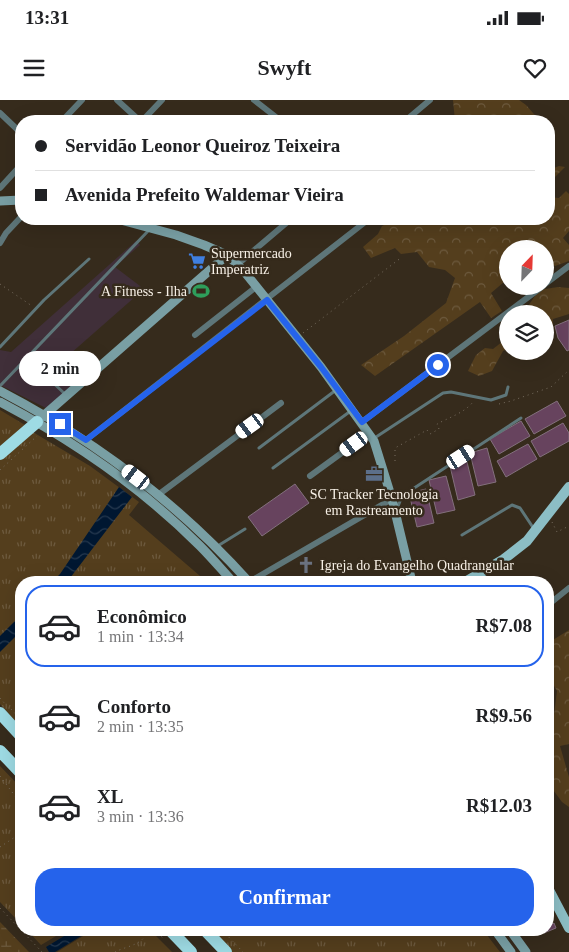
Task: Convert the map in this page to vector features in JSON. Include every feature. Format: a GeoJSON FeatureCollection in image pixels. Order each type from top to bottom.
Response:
{"type":"FeatureCollection","features":[{"type":"Feature","properties":{"kind":"highway"},"geometry":{"type":"LineString","coordinates":[[0,454],[41,418]]}},
{"type":"Feature","properties":{"kind":"highway"},"geometry":{"type":"LineString","coordinates":[[0,713],[15,729]]}},
{"type":"Feature","properties":{"kind":"highway"},"geometry":{"type":"LineString","coordinates":[[0,750],[15,766]]}},
{"type":"Feature","properties":{"kind":"highway"},"geometry":{"type":"LineString","coordinates":[[176,936],[191,952]]}},
{"type":"Feature","properties":{"kind":"highway"},"geometry":{"type":"LineString","coordinates":[[211,936],[226,952]]}},
{"type":"Feature","properties":{"kind":"main road"},"geometry":{"type":"LineString","coordinates":[[0,202],[15,201]]}},
{"type":"Feature","properties":{"kind":"main road"},"geometry":{"type":"LineString","coordinates":[[140,225],[204,245],[227,255],[238,264],[337,389],[371,436],[378,453],[392,499],[411,576]]}},
{"type":"Feature","properties":{"kind":"main road"},"geometry":{"type":"LineString","coordinates":[[41,418],[227,255]]}},
{"type":"Feature","properties":{"kind":"main road"},"geometry":{"type":"LineString","coordinates":[[0,391],[41,418],[180,527],[228,576]]}},
{"type":"Feature","properties":{"kind":"main road"},"geometry":{"type":"LineString","coordinates":[[0,402],[41,418],[86,440],[158,495],[218,549],[243,576]]}},
{"type":"Feature","properties":{"kind":"main road"},"geometry":{"type":"LineString","coordinates":[[475,576],[510,554],[536,531],[569,487]]}},
{"type":"Feature","properties":{"kind":"main road"},"geometry":{"type":"LineString","coordinates":[[211,558],[218,549]]}},
{"type":"Feature","properties":{"kind":"main road"},"geometry":{"type":"LineString","coordinates":[[554,898],[568,923]]}},
{"type":"Feature","properties":{"kind":"main road"},"geometry":{"type":"LineString","coordinates":[[499,936],[511,952]]}},
{"type":"Feature","properties":{"kind":"main road"},"geometry":{"type":"LineString","coordinates":[[514,936],[526,952]]}},
{"type":"Feature","properties":{"kind":"street"},"geometry":{"type":"LineString","coordinates":[[68,115],[82,100]]}},
{"type":"Feature","properties":{"kind":"street"},"geometry":{"type":"LineString","coordinates":[[117,100],[134,115]]}},
{"type":"Feature","properties":{"kind":"street"},"geometry":{"type":"LineString","coordinates":[[147,115],[162,100]]}},
{"type":"Feature","properties":{"kind":"street"},"geometry":{"type":"LineString","coordinates":[[254,100],[273,115]]}},
{"type":"Feature","properties":{"kind":"street"},"geometry":{"type":"LineString","coordinates":[[413,115],[430,100]]}},
{"type":"Feature","properties":{"kind":"street"},"geometry":{"type":"LineString","coordinates":[[0,112],[15,127]]}},
{"type":"Feature","properties":{"kind":"street"},"geometry":{"type":"LineString","coordinates":[[0,188],[15,172]]}},
{"type":"Feature","properties":{"kind":"street"},"geometry":{"type":"LineString","coordinates":[[0,243],[15,224]]}},
{"type":"Feature","properties":{"kind":"street"},"geometry":{"type":"LineString","coordinates":[[238,264],[284,225]]}},
{"type":"Feature","properties":{"kind":"street"},"geometry":{"type":"LineString","coordinates":[[86,440],[361,225]]}},
{"type":"Feature","properties":{"kind":"street"},"geometry":{"type":"LineString","coordinates":[[554,277],[569,266]]}},
{"type":"Feature","properties":{"kind":"street"},"geometry":{"type":"LineString","coordinates":[[195,335],[256,286]]}},
{"type":"Feature","properties":{"kind":"street"},"geometry":{"type":"LineString","coordinates":[[362,422],[531,295]]}},
{"type":"Feature","properties":{"kind":"street"},"geometry":{"type":"LineString","coordinates":[[158,495],[281,403]]}},
{"type":"Feature","properties":{"kind":"street"},"geometry":{"type":"LineString","coordinates":[[310,476],[371,436]]}},
{"type":"Feature","properties":{"kind":"street"},"geometry":{"type":"LineString","coordinates":[[259,576],[392,499]]}},
{"type":"Feature","properties":{"kind":"street"},"geometry":{"type":"LineString","coordinates":[[554,600],[569,588]]}},
{"type":"Feature","properties":{"kind":"lane"},"geometry":{"type":"LineString","coordinates":[[0,386],[151,228]]}},
{"type":"Feature","properties":{"kind":"lane"},"geometry":{"type":"LineString","coordinates":[[0,347],[35,309],[89,259]]}},
{"type":"Feature","properties":{"kind":"lane"},"geometry":{"type":"LineString","coordinates":[[27,358],[66,396]]}},
{"type":"Feature","properties":{"kind":"lane"},"geometry":{"type":"LineString","coordinates":[[371,436],[443,392],[491,400],[506,395],[508,386]]}},
{"type":"Feature","properties":{"kind":"lane"},"geometry":{"type":"LineString","coordinates":[[259,448],[337,389]]}},
{"type":"Feature","properties":{"kind":"lane"},"geometry":{"type":"LineString","coordinates":[[273,468],[352,410]]}},
{"type":"Feature","properties":{"kind":"lane"},"geometry":{"type":"LineString","coordinates":[[396,515],[402,496],[520,418]]}},
{"type":"Feature","properties":{"kind":"lane"},"geometry":{"type":"LineString","coordinates":[[462,535],[512,505],[520,508],[536,531]]}},
{"type":"Feature","properties":{"kind":"lane"},"geometry":{"type":"LineString","coordinates":[[218,549],[245,529]]}},
{"type":"Feature","properties":{"kind":"path"},"geometry":{"type":"LineString","coordinates":[[296,338],[402,257]]}},
{"type":"Feature","properties":{"kind":"path"},"geometry":{"type":"LineString","coordinates":[[0,284],[35,309]]}},
{"type":"Feature","properties":{"kind":"path"},"geometry":{"type":"LineString","coordinates":[[395,461],[395,448],[427,430],[430,434],[435,432],[440,429],[437,424]]}},
{"type":"Feature","properties":{"kind":"path"},"geometry":{"type":"LineString","coordinates":[[0,470],[36,437]]}},
{"type":"Feature","properties":{"kind":"path"},"geometry":{"type":"LineString","coordinates":[[548,515],[557,532],[569,526]]}},
{"type":"Feature","properties":{"kind":"path"},"geometry":{"type":"LineString","coordinates":[[0,698],[15,714]]}},
{"type":"Feature","properties":{"kind":"path"},"geometry":{"type":"LineString","coordinates":[[0,776],[15,796]]}},
{"type":"Feature","properties":{"kind":"path"},"geometry":{"type":"LineString","coordinates":[[0,847],[15,837]]}},
{"type":"Feature","properties":{"kind":"path"},"geometry":{"type":"LineString","coordinates":[[0,908],[15,924]]}},
{"type":"Feature","properties":{"kind":"path"},"geometry":{"type":"LineString","coordinates":[[27,936],[42,952]]}},
{"type":"Feature","properties":{"kind":"path"},"geometry":{"type":"LineString","coordinates":[[115,952],[139,942],[145,936]]}},
{"type":"Feature","properties":{"kind":"path"},"geometry":{"type":"LineString","coordinates":[[228,936],[243,952]]}},
{"type":"Feature","properties":{"kind":"shaded area"},"geometry":{"type":"Polygon","coordinates":[[[136,241],[140,245],[115,267],[144,289],[62,361],[78,380],[46,408],[0,385],[0,350],[11,352],[136,241]]]}},
{"type":"Feature","properties":{"kind":"green space"},"geometry":{"type":"Polygon","coordinates":[[[453,100],[519,100],[535,115],[454,115],[453,100]]]}},
{"type":"Feature","properties":{"kind":"green space"},"geometry":{"type":"Polygon","coordinates":[[[559,166],[565,167],[555,177],[555,168],[559,166]]]}},
{"type":"Feature","properties":{"kind":"green space"},"geometry":{"type":"Polygon","coordinates":[[[566,191],[569,194],[569,231],[563,238],[569,245],[569,261],[554,265],[554,240],[499,240],[499,286],[491,293],[499,306],[499,313],[491,318],[480,302],[375,376],[361,365],[404,336],[446,303],[455,278],[445,270],[429,267],[417,252],[401,254],[395,248],[371,258],[363,247],[378,234],[382,226],[555,225],[555,198],[559,198],[566,191]]]}},
{"type":"Feature","properties":{"kind":"green space"},"geometry":{"type":"Polygon","coordinates":[[[554,288],[569,288],[569,314],[554,319],[554,305],[529,305],[536,295],[554,295],[554,288]]]}},
{"type":"Feature","properties":{"kind":"green space"},"geometry":{"type":"Polygon","coordinates":[[[499,344],[499,358],[492,371],[479,376],[468,371],[476,355],[485,348],[493,349],[499,344]]]}},
{"type":"Feature","properties":{"kind":"green space"},"geometry":{"type":"Polygon","coordinates":[[[0,410],[25,425],[0,447],[0,410]]]}},
{"type":"Feature","properties":{"kind":"green space"},"geometry":{"type":"Polygon","coordinates":[[[31,431],[90,466],[139,502],[129,515],[200,576],[15,576],[15,721],[0,704],[0,459],[31,431]]]}},
{"type":"Feature","properties":{"kind":"green space"},"geometry":{"type":"Polygon","coordinates":[[[569,630],[569,744],[560,746],[569,777],[569,807],[562,802],[554,791],[554,715],[557,691],[554,686],[554,639],[569,630]]]}},
{"type":"Feature","properties":{"kind":"green space"},"geometry":{"type":"Polygon","coordinates":[[[0,766],[15,782],[15,918],[0,902],[0,766]]]}},
{"type":"Feature","properties":{"kind":"green space"},"geometry":{"type":"Polygon","coordinates":[[[0,922],[29,952],[0,952],[0,922]]]}},
{"type":"Feature","properties":{"kind":"green space"},"geometry":{"type":"Polygon","coordinates":[[[33,936],[56,936],[41,945],[33,936]]]}},
{"type":"Feature","properties":{"kind":"green space"},"geometry":{"type":"Polygon","coordinates":[[[83,936],[156,936],[172,952],[57,952],[83,936]]]}},
{"type":"Feature","properties":{"kind":"green space"},"geometry":{"type":"Polygon","coordinates":[[[215,936],[488,936],[500,952],[230,952],[215,936]]]}},
{"type":"Feature","properties":{"kind":"water"},"geometry":{"type":"Polygon","coordinates":[[[119,487],[132,497],[72,576],[58,576],[119,487]]]}},
{"type":"Feature","properties":{"kind":"water"},"geometry":{"type":"Polygon","coordinates":[[[15,621],[15,637],[0,652],[0,636],[15,621]]]}},
{"type":"Feature","properties":{"kind":"water"},"geometry":{"type":"Polygon","coordinates":[[[64,936],[81,936],[55,952],[49,952],[46,947],[64,936]]]}},
{"type":"Feature","properties":{"kind":"building"},"geometry":{"type":"Polygon","coordinates":[[[569,320],[569,350],[567,351],[558,338],[555,326],[569,320]]]}},
{"type":"Feature","properties":{"kind":"building"},"geometry":{"type":"Polygon","coordinates":[[[557,401],[566,416],[534,434],[525,419],[557,401]]]}},
{"type":"Feature","properties":{"kind":"building"},"geometry":{"type":"Polygon","coordinates":[[[521,421],[530,436],[499,454],[490,439],[521,421]]]}},
{"type":"Feature","properties":{"kind":"building"},"geometry":{"type":"Polygon","coordinates":[[[563,423],[569,433],[569,441],[540,457],[531,441],[563,423]]]}},
{"type":"Feature","properties":{"kind":"building"},"geometry":{"type":"Polygon","coordinates":[[[528,444],[537,459],[506,477],[497,461],[528,444]]]}},
{"type":"Feature","properties":{"kind":"building"},"geometry":{"type":"Polygon","coordinates":[[[487,448],[496,482],[478,486],[470,453],[487,448]]]}},
{"type":"Feature","properties":{"kind":"building"},"geometry":{"type":"Polygon","coordinates":[[[467,462],[475,495],[458,500],[450,466],[467,462]]]}},
{"type":"Feature","properties":{"kind":"building"},"geometry":{"type":"Polygon","coordinates":[[[446,476],[455,510],[437,514],[429,480],[446,476]]]}},
{"type":"Feature","properties":{"kind":"building"},"geometry":{"type":"Polygon","coordinates":[[[295,484],[309,503],[262,536],[248,517],[295,484]]]}},
{"type":"Feature","properties":{"kind":"building"},"geometry":{"type":"Polygon","coordinates":[[[426,489],[434,523],[417,527],[409,493],[426,489]]]}},
{"type":"Feature","properties":{"kind":"place","name":"Supermercado Imperatriz"},"geometry":{"type":"Point","coordinates":[197,261]}},
{"type":"Feature","properties":{"kind":"place","name":"A Fitness - Ilha"},"geometry":{"type":"Point","coordinates":[201,291]}},
{"type":"Feature","properties":{"kind":"place","name":"SC Tracker Tecnologia em Rastreamento"},"geometry":{"type":"Point","coordinates":[374,474]}},
{"type":"Feature","properties":{"kind":"place","name":"Igreja do Evangelho Quadrangular"},"geometry":{"type":"Point","coordinates":[306,565]}},
{"type":"Feature","properties":{"kind":"route"},"geometry":{"type":"LineString","coordinates":[[60,424],[86,440],[267,300],[362,422],[438,365]]}}]}
